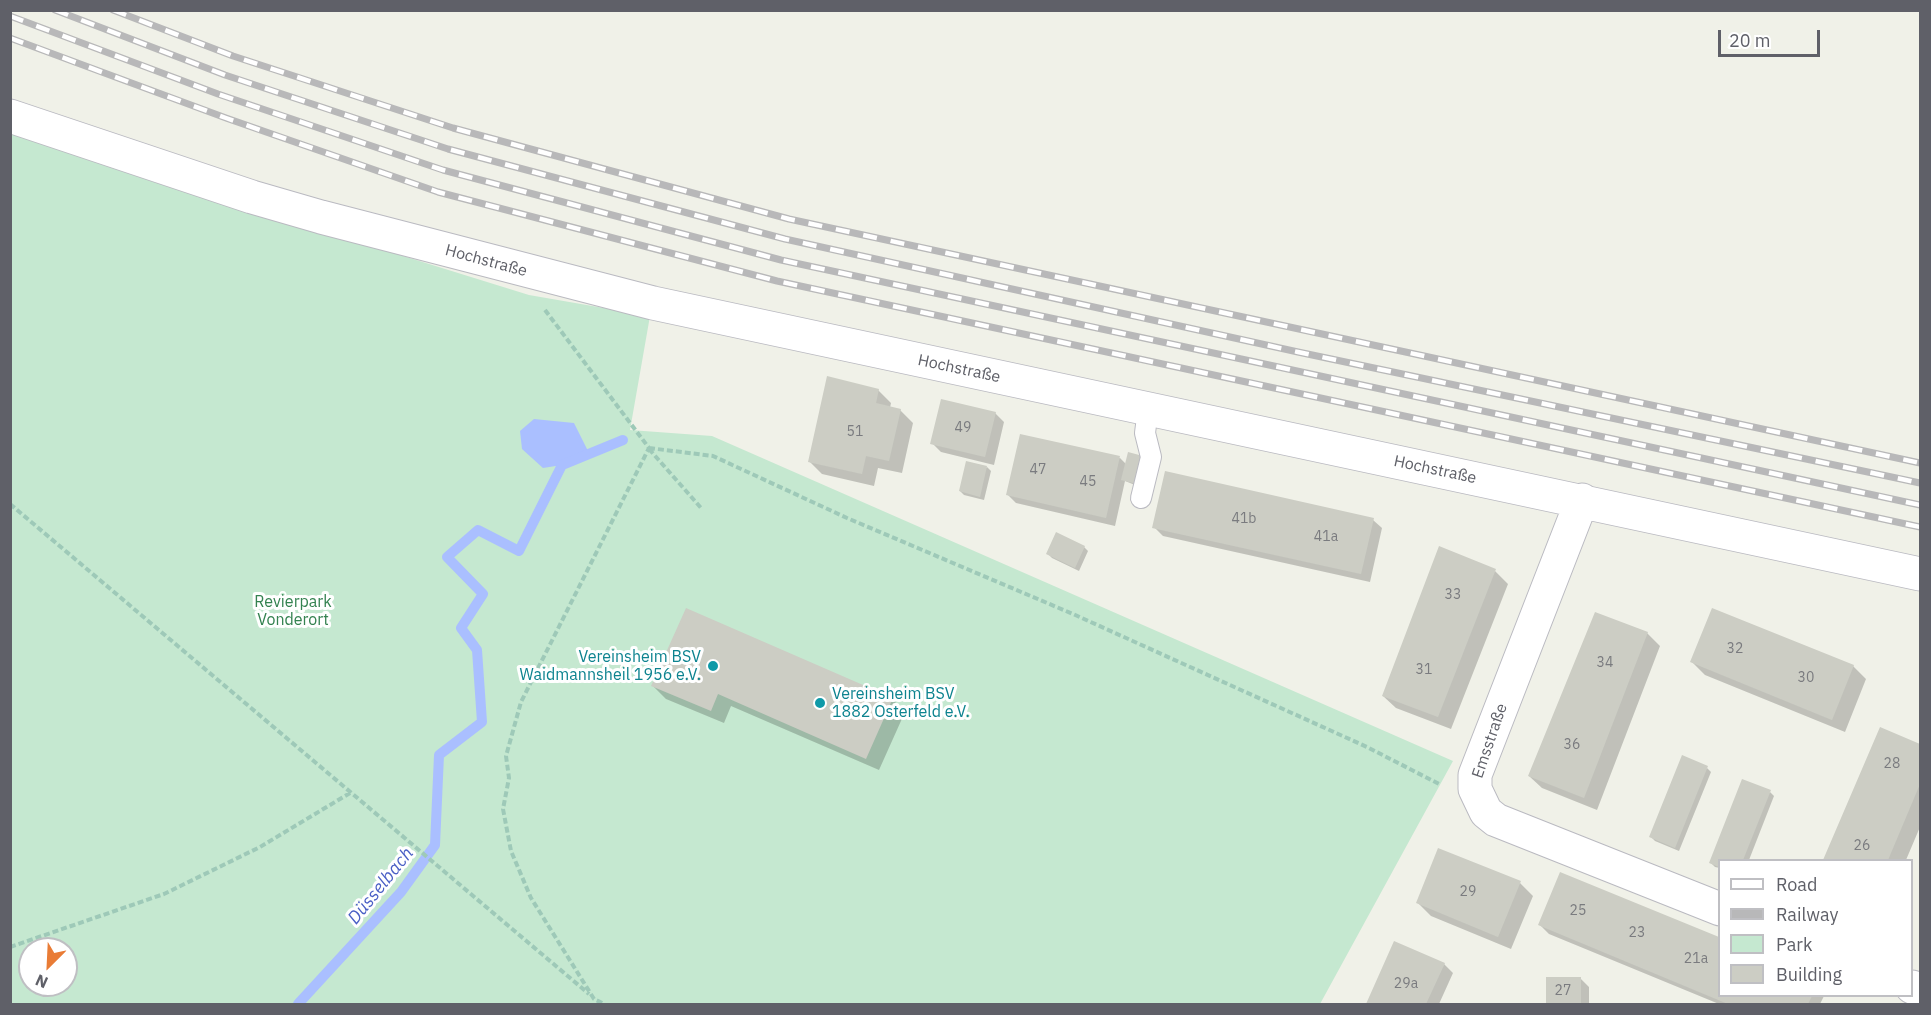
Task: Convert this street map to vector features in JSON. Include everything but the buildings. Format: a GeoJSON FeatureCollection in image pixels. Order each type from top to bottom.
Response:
{"type":"FeatureCollection","features":[{"type":"Feature","properties":{"kind":"street","name":"Hochstraße"},"geometry":{"type":"LineString","coordinates":[[10,116],[252,197],[664,306],[1582,500],[1920,574]]}},
{"type":"Feature","properties":{"kind":"street","name":"Emsstraße"},"geometry":{"type":"LineString","coordinates":[[1582,500],[1475,776],[1475,789],[1486,812],[1496,820],[1718,909]]}},
{"type":"Feature","properties":{"kind":"lane"},"geometry":{"type":"LineString","coordinates":[[1141,498],[1151,457],[1145,433],[1148,409]]}},
{"type":"Feature","properties":{"kind":"path"},"geometry":{"type":"LineString","coordinates":[[518,269],[550,318],[649,448],[702,509]]}},
{"type":"Feature","properties":{"kind":"path"},"geometry":{"type":"LineString","coordinates":[[649,448],[713,456],[847,518],[1073,614],[1367,747],[1447,789],[1475,776]]}},
{"type":"Feature","properties":{"kind":"path"},"geometry":{"type":"LineString","coordinates":[[594,999],[531,898],[511,850],[503,809],[509,778],[506,756],[521,702],[649,448]]}},
{"type":"Feature","properties":{"kind":"path"},"geometry":{"type":"LineString","coordinates":[[10,504],[594,999],[604,1005]]}},
{"type":"Feature","properties":{"kind":"path"},"geometry":{"type":"LineString","coordinates":[[10,946],[164,894],[260,847],[350,793]]}},
{"type":"Feature","properties":{"kind":"green space","name":"Revierpark Vonderort"},"geometry":{"type":"Polygon","coordinates":[[[11,129],[284,219],[529,295],[650,316],[630,430],[712,436],[1453,761],[1320,1004],[11,1004],[11,129]]]}},
{"type":"Feature","properties":{"kind":"water"},"geometry":{"type":"Polygon","coordinates":[[[534,419],[574,423],[590,455],[562,465],[543,468],[522,449],[520,431],[534,419]]]}},
{"type":"Feature","properties":{"kind":"waterway","name":"Düsselbach"},"geometry":{"type":"LineString","coordinates":[[298,1004],[401,892],[435,845],[439,755],[482,722],[477,650],[461,628],[483,594],[447,557],[478,530],[519,551],[562,465],[623,440]]}},
{"type":"Feature","properties":{"kind":"railway"},"geometry":{"type":"LineString","coordinates":[[55,10],[225,75],[448,149],[785,239],[1298,352],[1920,483]]}},
{"type":"Feature","properties":{"kind":"railway"},"geometry":{"type":"LineString","coordinates":[[113,10],[233,56],[453,128],[789,219],[1920,463]]}},
{"type":"Feature","properties":{"kind":"railway"},"geometry":{"type":"LineString","coordinates":[[10,16],[218,94],[443,170],[781,260],[1920,505]]}},
{"type":"Feature","properties":{"kind":"railway"},"geometry":{"type":"LineString","coordinates":[[10,38],[226,118],[438,192],[777,281],[1920,527]]}},
{"type":"Feature","properties":{"kind":"place","name":"Vereinsheim BSV Waidmannsheil 1956 e.V."},"geometry":{"type":"Point","coordinates":[713,666]}},
{"type":"Feature","properties":{"kind":"place","name":"Vereinsheim BSV 1882 Osterfeld e.V."},"geometry":{"type":"Point","coordinates":[820,703]}}]}
